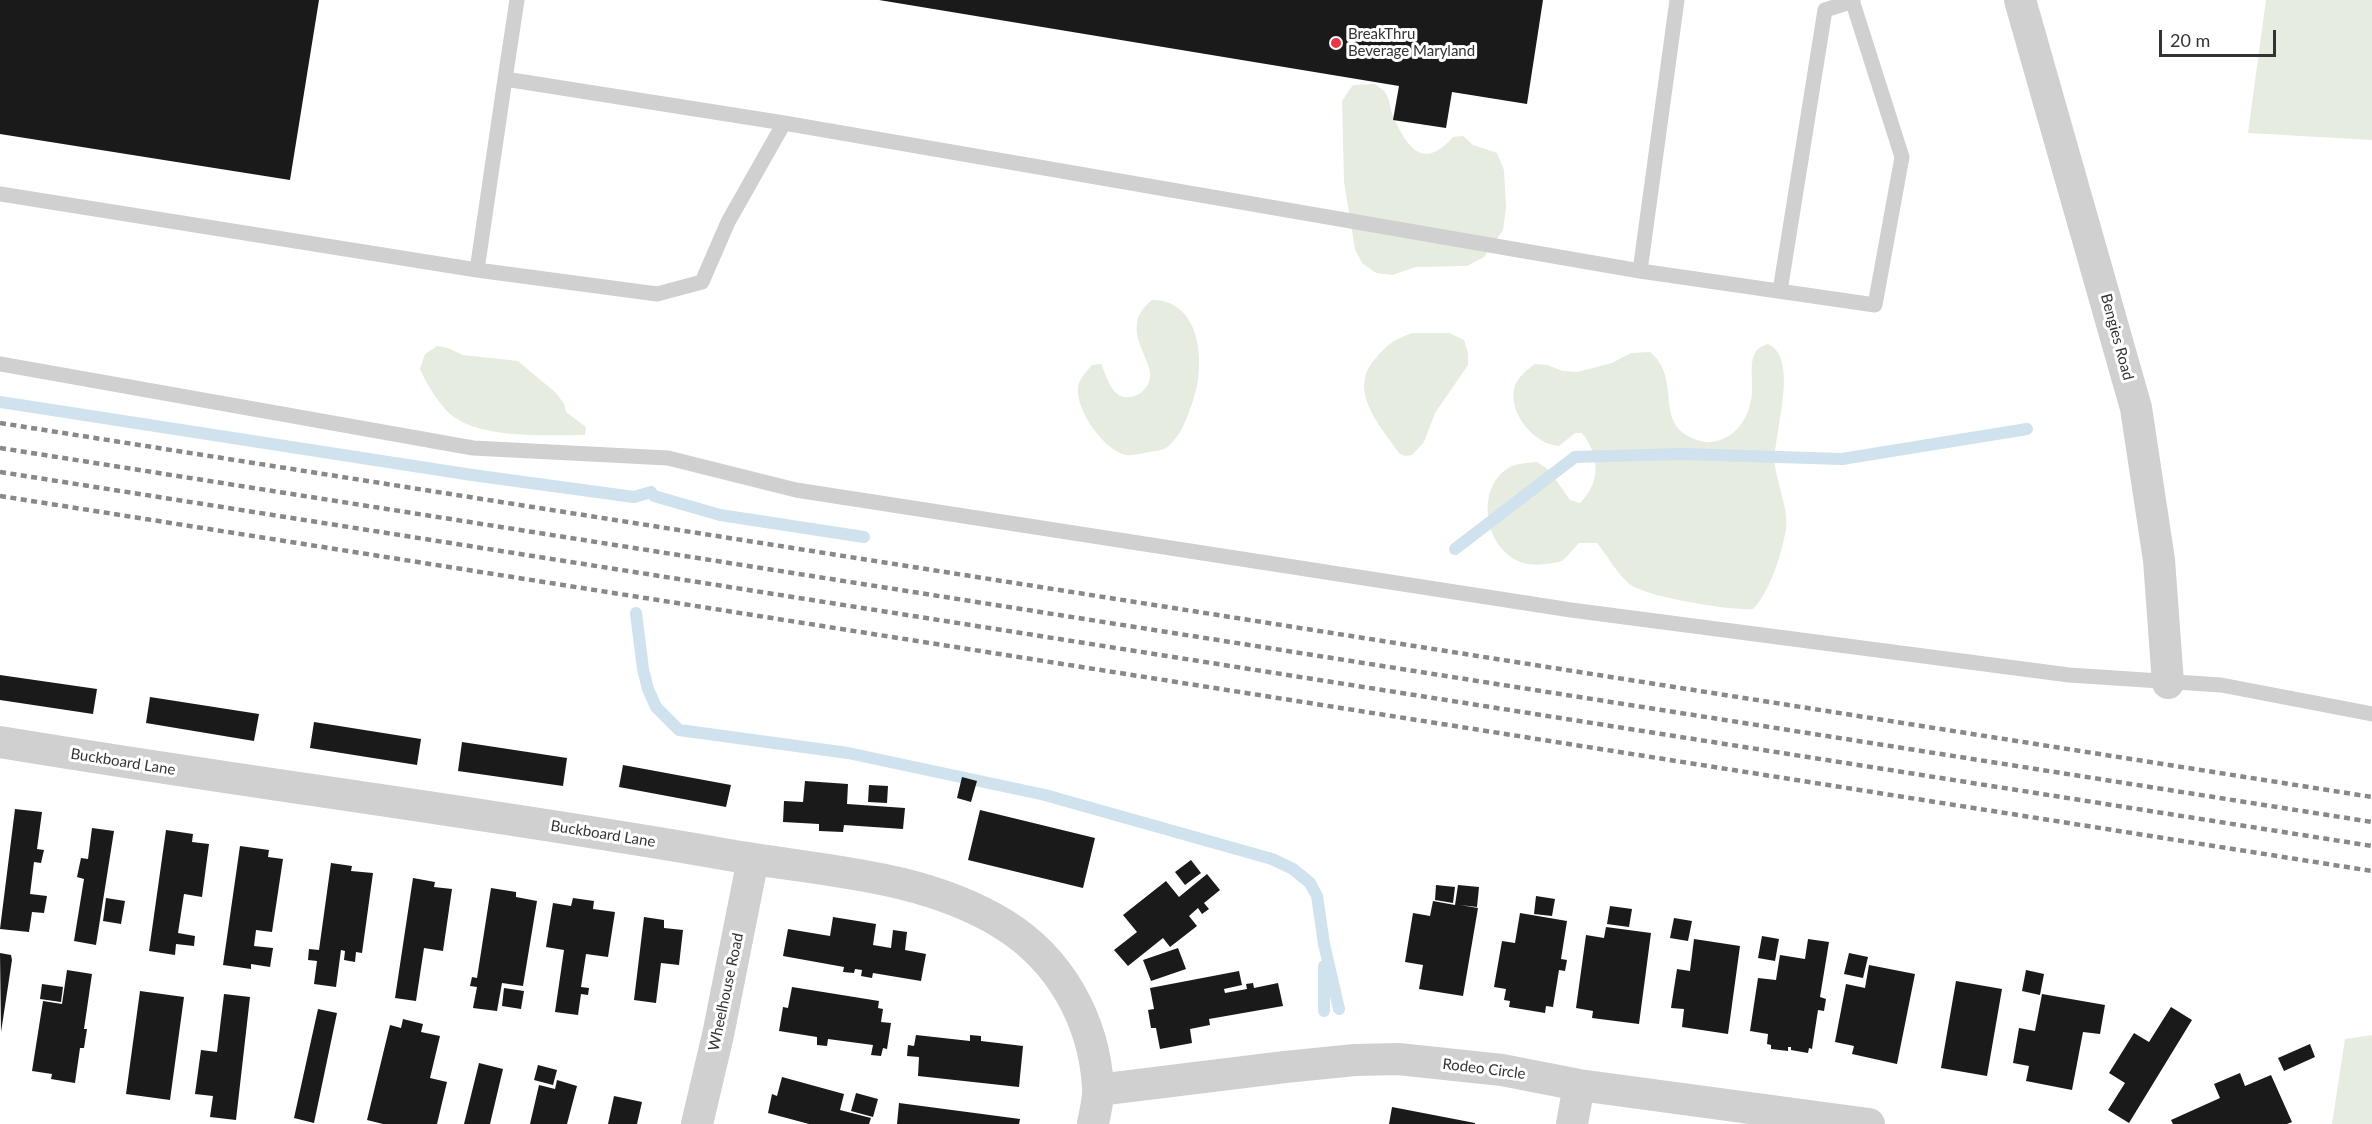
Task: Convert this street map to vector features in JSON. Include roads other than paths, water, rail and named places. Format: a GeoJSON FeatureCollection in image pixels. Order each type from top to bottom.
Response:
{"type":"FeatureCollection","features":[{"type":"Feature","properties":{"kind":"street","name":"Bengies Road"},"geometry":{"type":"LineString","coordinates":[[2020,0],[2136,408],[2159,560],[2168,683]]}},
{"type":"Feature","properties":{"kind":"street","name":"Buckboard Lane"},"geometry":{"type":"LineString","coordinates":[[0,742],[864,876],[928,891],[955,900],[1004,925],[1034,948],[1063,981],[1088,1030],[1098,1089],[1093,1124]]}},
{"type":"Feature","properties":{"kind":"street","name":"Wheelhouse Road"},"geometry":{"type":"LineString","coordinates":[[697,1124],[718,1035],[753,859]]}},
{"type":"Feature","properties":{"kind":"street","name":"Rodeo Circle"},"geometry":{"type":"LineString","coordinates":[[1098,1089],[1285,1067],[1355,1060],[1398,1059],[1502,1070],[1579,1085],[1869,1124]]}},
{"type":"Feature","properties":{"kind":"street"},"geometry":{"type":"LineString","coordinates":[[1572,1124],[1579,1085]]}},
{"type":"Feature","properties":{"kind":"lane"},"geometry":{"type":"LineString","coordinates":[[477,270],[517,0]]}},
{"type":"Feature","properties":{"kind":"lane"},"geometry":{"type":"LineString","coordinates":[[1640,271],[1677,0]]}},
{"type":"Feature","properties":{"kind":"lane"},"geometry":{"type":"LineString","coordinates":[[505,79],[784,123],[1640,271],[1875,305],[1902,157],[1852,1],[1825,10],[1780,291]]}},
{"type":"Feature","properties":{"kind":"lane"},"geometry":{"type":"LineString","coordinates":[[0,194],[477,270],[657,294],[702,282],[728,222],[784,123]]}},
{"type":"Feature","properties":{"kind":"lane"},"geometry":{"type":"LineString","coordinates":[[0,364],[473,448],[668,458],[796,490],[1571,610],[2069,675],[2222,686],[2372,714]]}},
{"type":"Feature","properties":{"kind":"waterway"},"geometry":{"type":"LineString","coordinates":[[0,402],[472,475],[634,497],[651,492],[654,496],[720,515],[864,537]]}},
{"type":"Feature","properties":{"kind":"waterway"},"geometry":{"type":"LineString","coordinates":[[1455,549],[1575,457],[1682,454],[1842,459],[2027,429]]}},
{"type":"Feature","properties":{"kind":"waterway"},"geometry":{"type":"LineString","coordinates":[[636,613],[643,669],[648,689],[656,707],[679,730],[848,753],[1045,795],[1272,859],[1293,869],[1310,883],[1317,896],[1324,944],[1339,1009]]}},
{"type":"Feature","properties":{"kind":"waterway"},"geometry":{"type":"LineString","coordinates":[[1324,966],[1324,1011]]}},
{"type":"Feature","properties":{"kind":"railway"},"geometry":{"type":"LineString","coordinates":[[0,423],[2372,797]]}},
{"type":"Feature","properties":{"kind":"railway"},"geometry":{"type":"LineString","coordinates":[[0,448],[2372,822]]}},
{"type":"Feature","properties":{"kind":"railway"},"geometry":{"type":"LineString","coordinates":[[0,472],[2372,846]]}},
{"type":"Feature","properties":{"kind":"railway"},"geometry":{"type":"LineString","coordinates":[[0,496],[2372,871]]}},
{"type":"Feature","properties":{"kind":"place","name":"BreakThru Beverage Maryland"},"geometry":{"type":"Point","coordinates":[1336,43]}}]}
